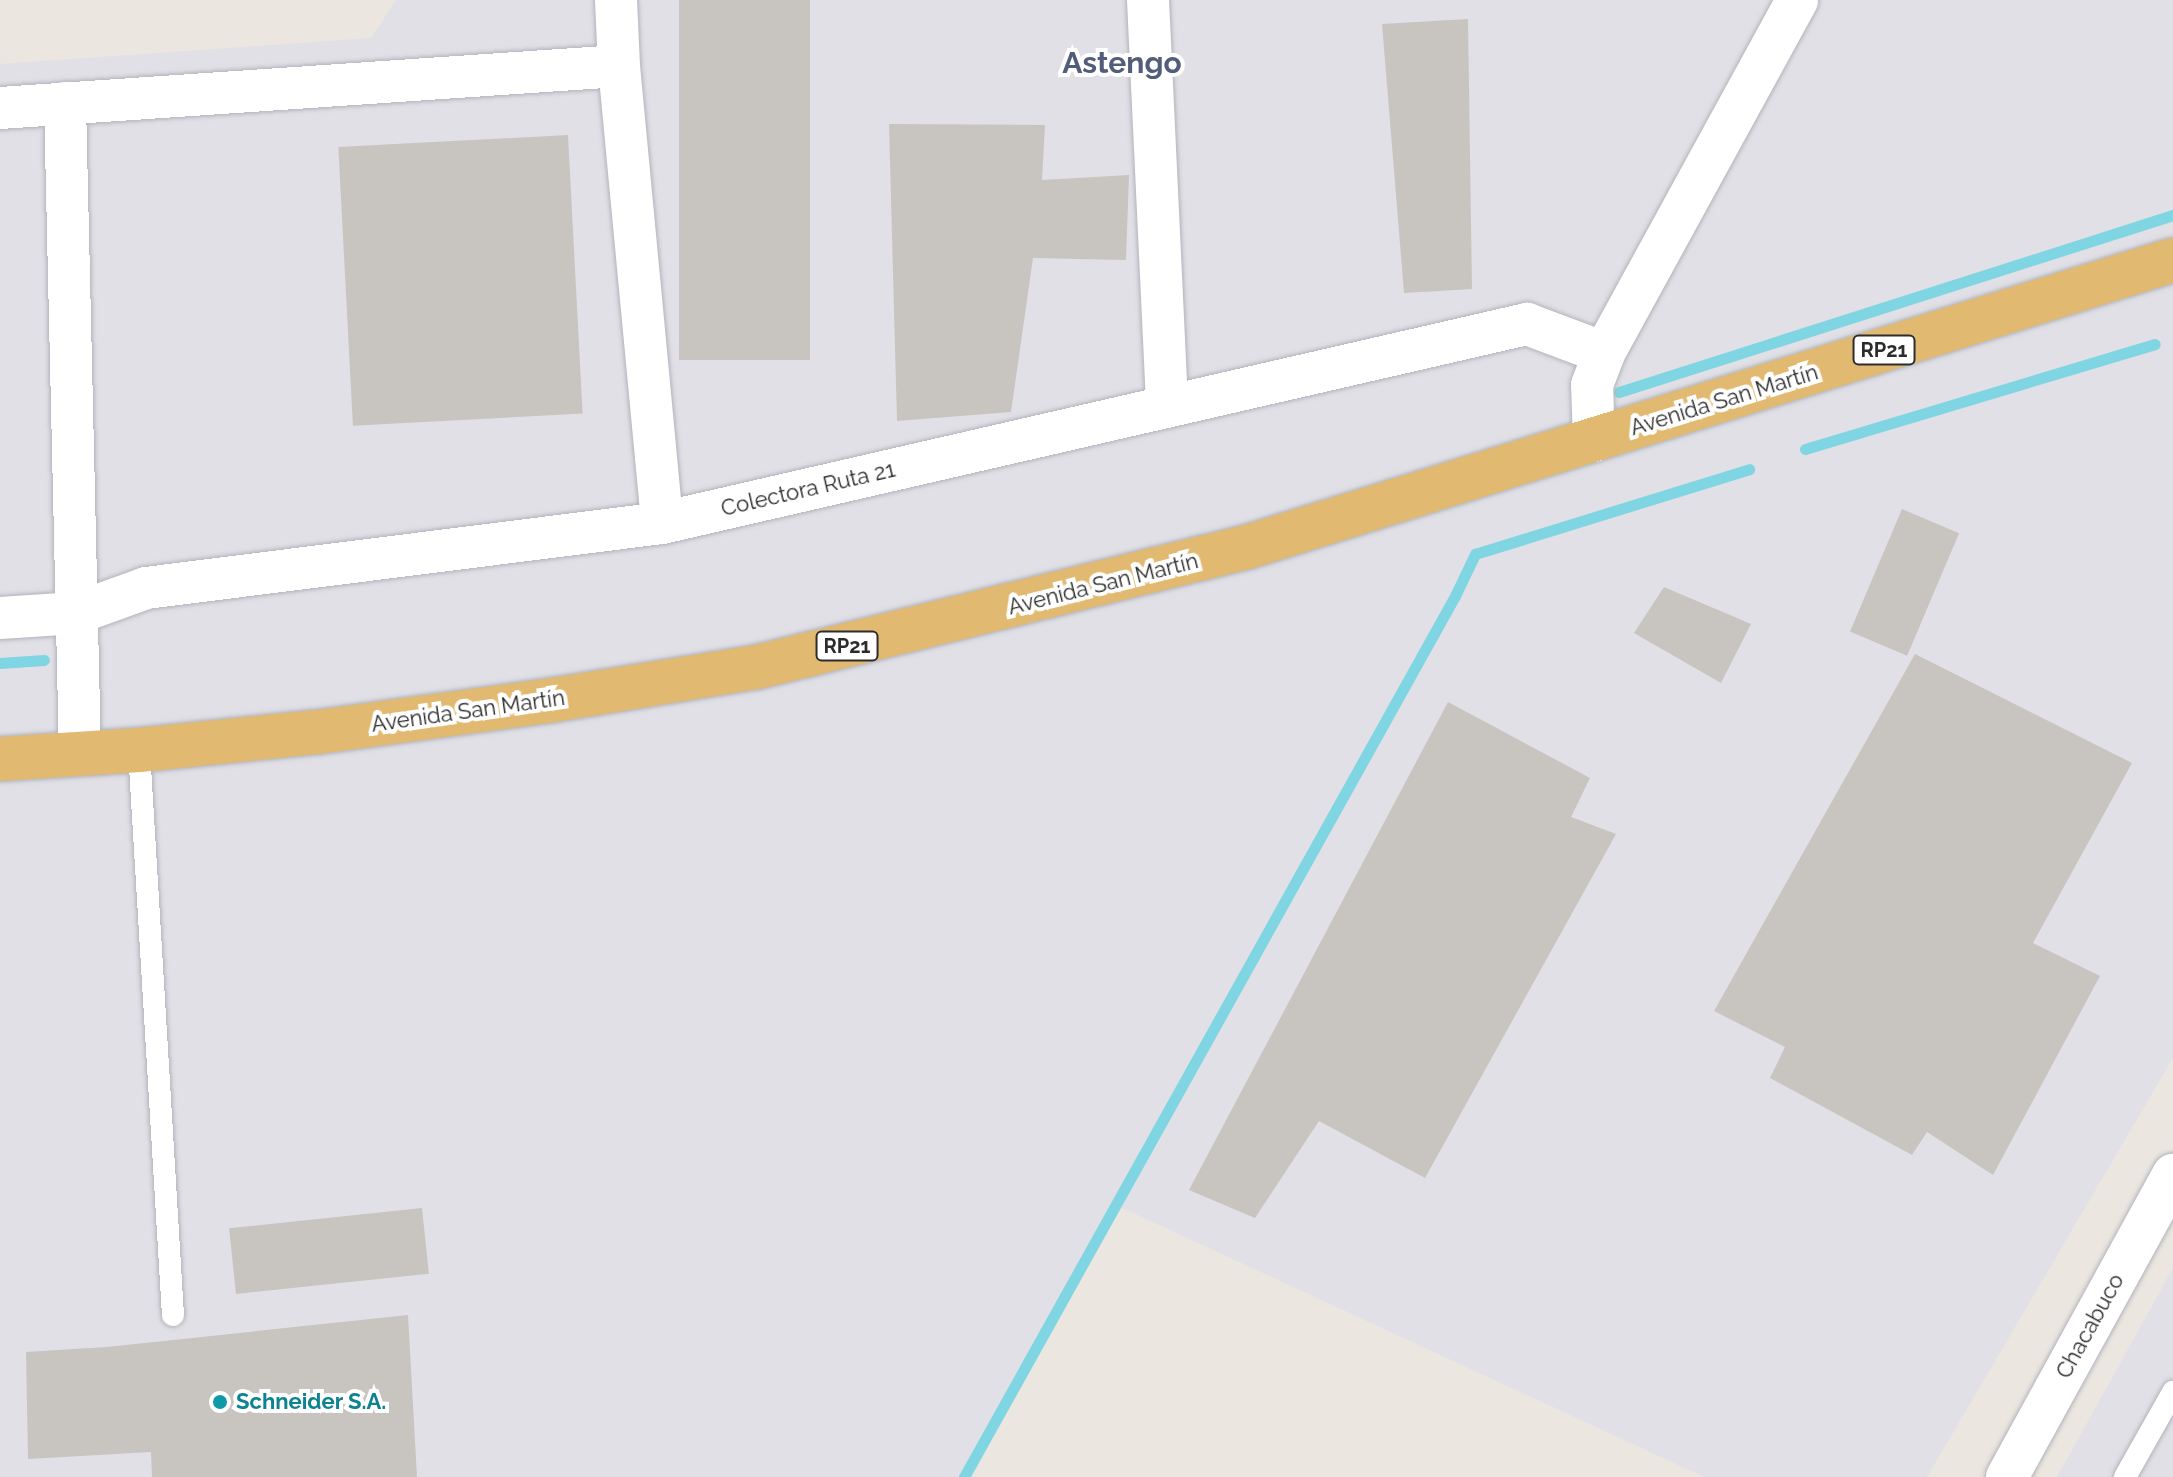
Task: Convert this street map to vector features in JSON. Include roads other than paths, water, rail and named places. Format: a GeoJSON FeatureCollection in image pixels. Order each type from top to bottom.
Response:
{"type":"FeatureCollection","features":[{"type":"Feature","properties":{"kind":"main road","name":"Avenida San Martín"},"geometry":{"type":"LineString","coordinates":[[0,759],[139,750],[317,732],[553,700],[757,667],[1247,547],[2173,260]]}},
{"type":"Feature","properties":{"kind":"street"},"geometry":{"type":"LineString","coordinates":[[616,0],[619,66],[662,523]]}},
{"type":"Feature","properties":{"kind":"street"},"geometry":{"type":"LineString","coordinates":[[1148,0],[1167,405]]}},
{"type":"Feature","properties":{"kind":"street"},"geometry":{"type":"LineString","coordinates":[[1594,441],[1592,385],[1604,353],[1797,0]]}},
{"type":"Feature","properties":{"kind":"street"},"geometry":{"type":"LineString","coordinates":[[0,108],[619,66]]}},
{"type":"Feature","properties":{"kind":"street"},"geometry":{"type":"LineString","coordinates":[[65,103],[80,754]]}},
{"type":"Feature","properties":{"kind":"street","name":"Colectora Ruta 21"},"geometry":{"type":"LineString","coordinates":[[0,618],[77,613],[146,588],[662,523],[1527,324],[1604,353]]}},
{"type":"Feature","properties":{"kind":"street","name":"Chacabuco"},"geometry":{"type":"LineString","coordinates":[[2007,1477],[2173,1175]]}},
{"type":"Feature","properties":{"kind":"lane"},"geometry":{"type":"LineString","coordinates":[[139,750],[173,1315]]}},
{"type":"Feature","properties":{"kind":"lane"},"geometry":{"type":"LineString","coordinates":[[2125,1477],[2173,1392]]}},
{"type":"Feature","properties":{"kind":"waterway"},"geometry":{"type":"LineString","coordinates":[[1619,392],[2173,215]]}},
{"type":"Feature","properties":{"kind":"waterway"},"geometry":{"type":"LineString","coordinates":[[1805,449],[2155,344]]}},
{"type":"Feature","properties":{"kind":"waterway"},"geometry":{"type":"LineString","coordinates":[[964,1477],[1455,596],[1475,554],[1749,469]]}},
{"type":"Feature","properties":{"kind":"waterway"},"geometry":{"type":"LineString","coordinates":[[0,663],[44,660]]}},
{"type":"Feature","properties":{"kind":"place","name":"Schneider S.A."},"geometry":{"type":"Point","coordinates":[220,1402]}},
{"type":"Feature","properties":{"kind":"district","name":"Astengo"},"geometry":{"type":"Point","coordinates":[1122,63]}}]}
